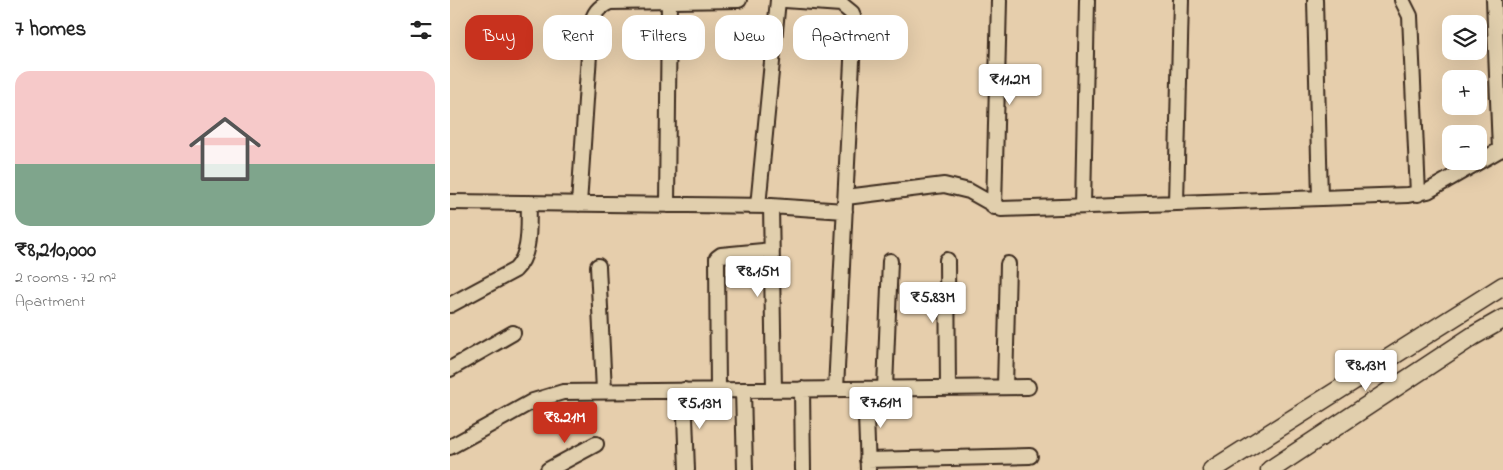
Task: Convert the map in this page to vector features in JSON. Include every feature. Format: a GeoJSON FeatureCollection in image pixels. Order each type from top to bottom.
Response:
{"type":"FeatureCollection","features":[{"type":"Feature","properties":{"kind":"street"},"geometry":{"type":"LineString","coordinates":[[667,205],[669,0]]}},
{"type":"Feature","properties":{"kind":"street"},"geometry":{"type":"LineString","coordinates":[[579,204],[591,25],[594,14],[600,6],[610,2],[739,0]]}},
{"type":"Feature","properties":{"kind":"street"},"geometry":{"type":"LineString","coordinates":[[774,389],[772,250],[765,206],[778,0]]}},
{"type":"Feature","properties":{"kind":"street"},"geometry":{"type":"LineString","coordinates":[[786,0],[841,4],[852,13],[854,20],[836,389]]}},
{"type":"Feature","properties":{"kind":"street"},"geometry":{"type":"LineString","coordinates":[[994,206],[999,0]]}},
{"type":"Feature","properties":{"kind":"street"},"geometry":{"type":"LineString","coordinates":[[1083,206],[1087,0]]}},
{"type":"Feature","properties":{"kind":"street"},"geometry":{"type":"LineString","coordinates":[[1176,202],[1181,0]]}},
{"type":"Feature","properties":{"kind":"street"},"geometry":{"type":"LineString","coordinates":[[1316,0],[1320,198]]}},
{"type":"Feature","properties":{"kind":"street"},"geometry":{"type":"LineString","coordinates":[[1402,0],[1410,16],[1418,194]]}},
{"type":"Feature","properties":{"kind":"street"},"geometry":{"type":"LineString","coordinates":[[450,202],[765,206],[846,204],[944,185],[969,192],[1001,208],[1418,194],[1428,191],[1502,149],[1494,0]]}},
{"type":"Feature","properties":{"kind":"street"},"geometry":{"type":"LineString","coordinates":[[450,305],[515,270],[523,263],[527,253],[529,203]]}},
{"type":"Feature","properties":{"kind":"street"},"geometry":{"type":"LineString","coordinates":[[718,390],[717,258],[721,255],[772,250]]}},
{"type":"Feature","properties":{"kind":"street"},"geometry":{"type":"LineString","coordinates":[[947,260],[948,388]]}},
{"type":"Feature","properties":{"kind":"street"},"geometry":{"type":"LineString","coordinates":[[885,388],[890,261]]}},
{"type":"Feature","properties":{"kind":"street"},"geometry":{"type":"LineString","coordinates":[[1006,387],[1008,264]]}},
{"type":"Feature","properties":{"kind":"street"},"geometry":{"type":"LineString","coordinates":[[598,266],[604,391]]}},
{"type":"Feature","properties":{"kind":"street"},"geometry":{"type":"LineString","coordinates":[[1212,470],[1503,286]]}},
{"type":"Feature","properties":{"kind":"street"},"geometry":{"type":"LineString","coordinates":[[1270,470],[1503,319]]}},
{"type":"Feature","properties":{"kind":"street"},"geometry":{"type":"LineString","coordinates":[[450,369],[513,333]]}},
{"type":"Feature","properties":{"kind":"street"},"geometry":{"type":"LineString","coordinates":[[1364,374],[1381,397]]}},
{"type":"Feature","properties":{"kind":"street"},"geometry":{"type":"LineString","coordinates":[[450,447],[547,395],[563,392],[1028,387]]}},
{"type":"Feature","properties":{"kind":"street"},"geometry":{"type":"LineString","coordinates":[[802,389],[803,470]]}},
{"type":"Feature","properties":{"kind":"street"},"geometry":{"type":"LineString","coordinates":[[865,389],[867,465],[1030,456]]}},
{"type":"Feature","properties":{"kind":"street"},"geometry":{"type":"LineString","coordinates":[[684,390],[687,470]]}},
{"type":"Feature","properties":{"kind":"street"},"geometry":{"type":"LineString","coordinates":[[743,390],[745,470]]}},
{"type":"Feature","properties":{"kind":"street"},"geometry":{"type":"LineString","coordinates":[[548,470],[596,444]]}}]}
